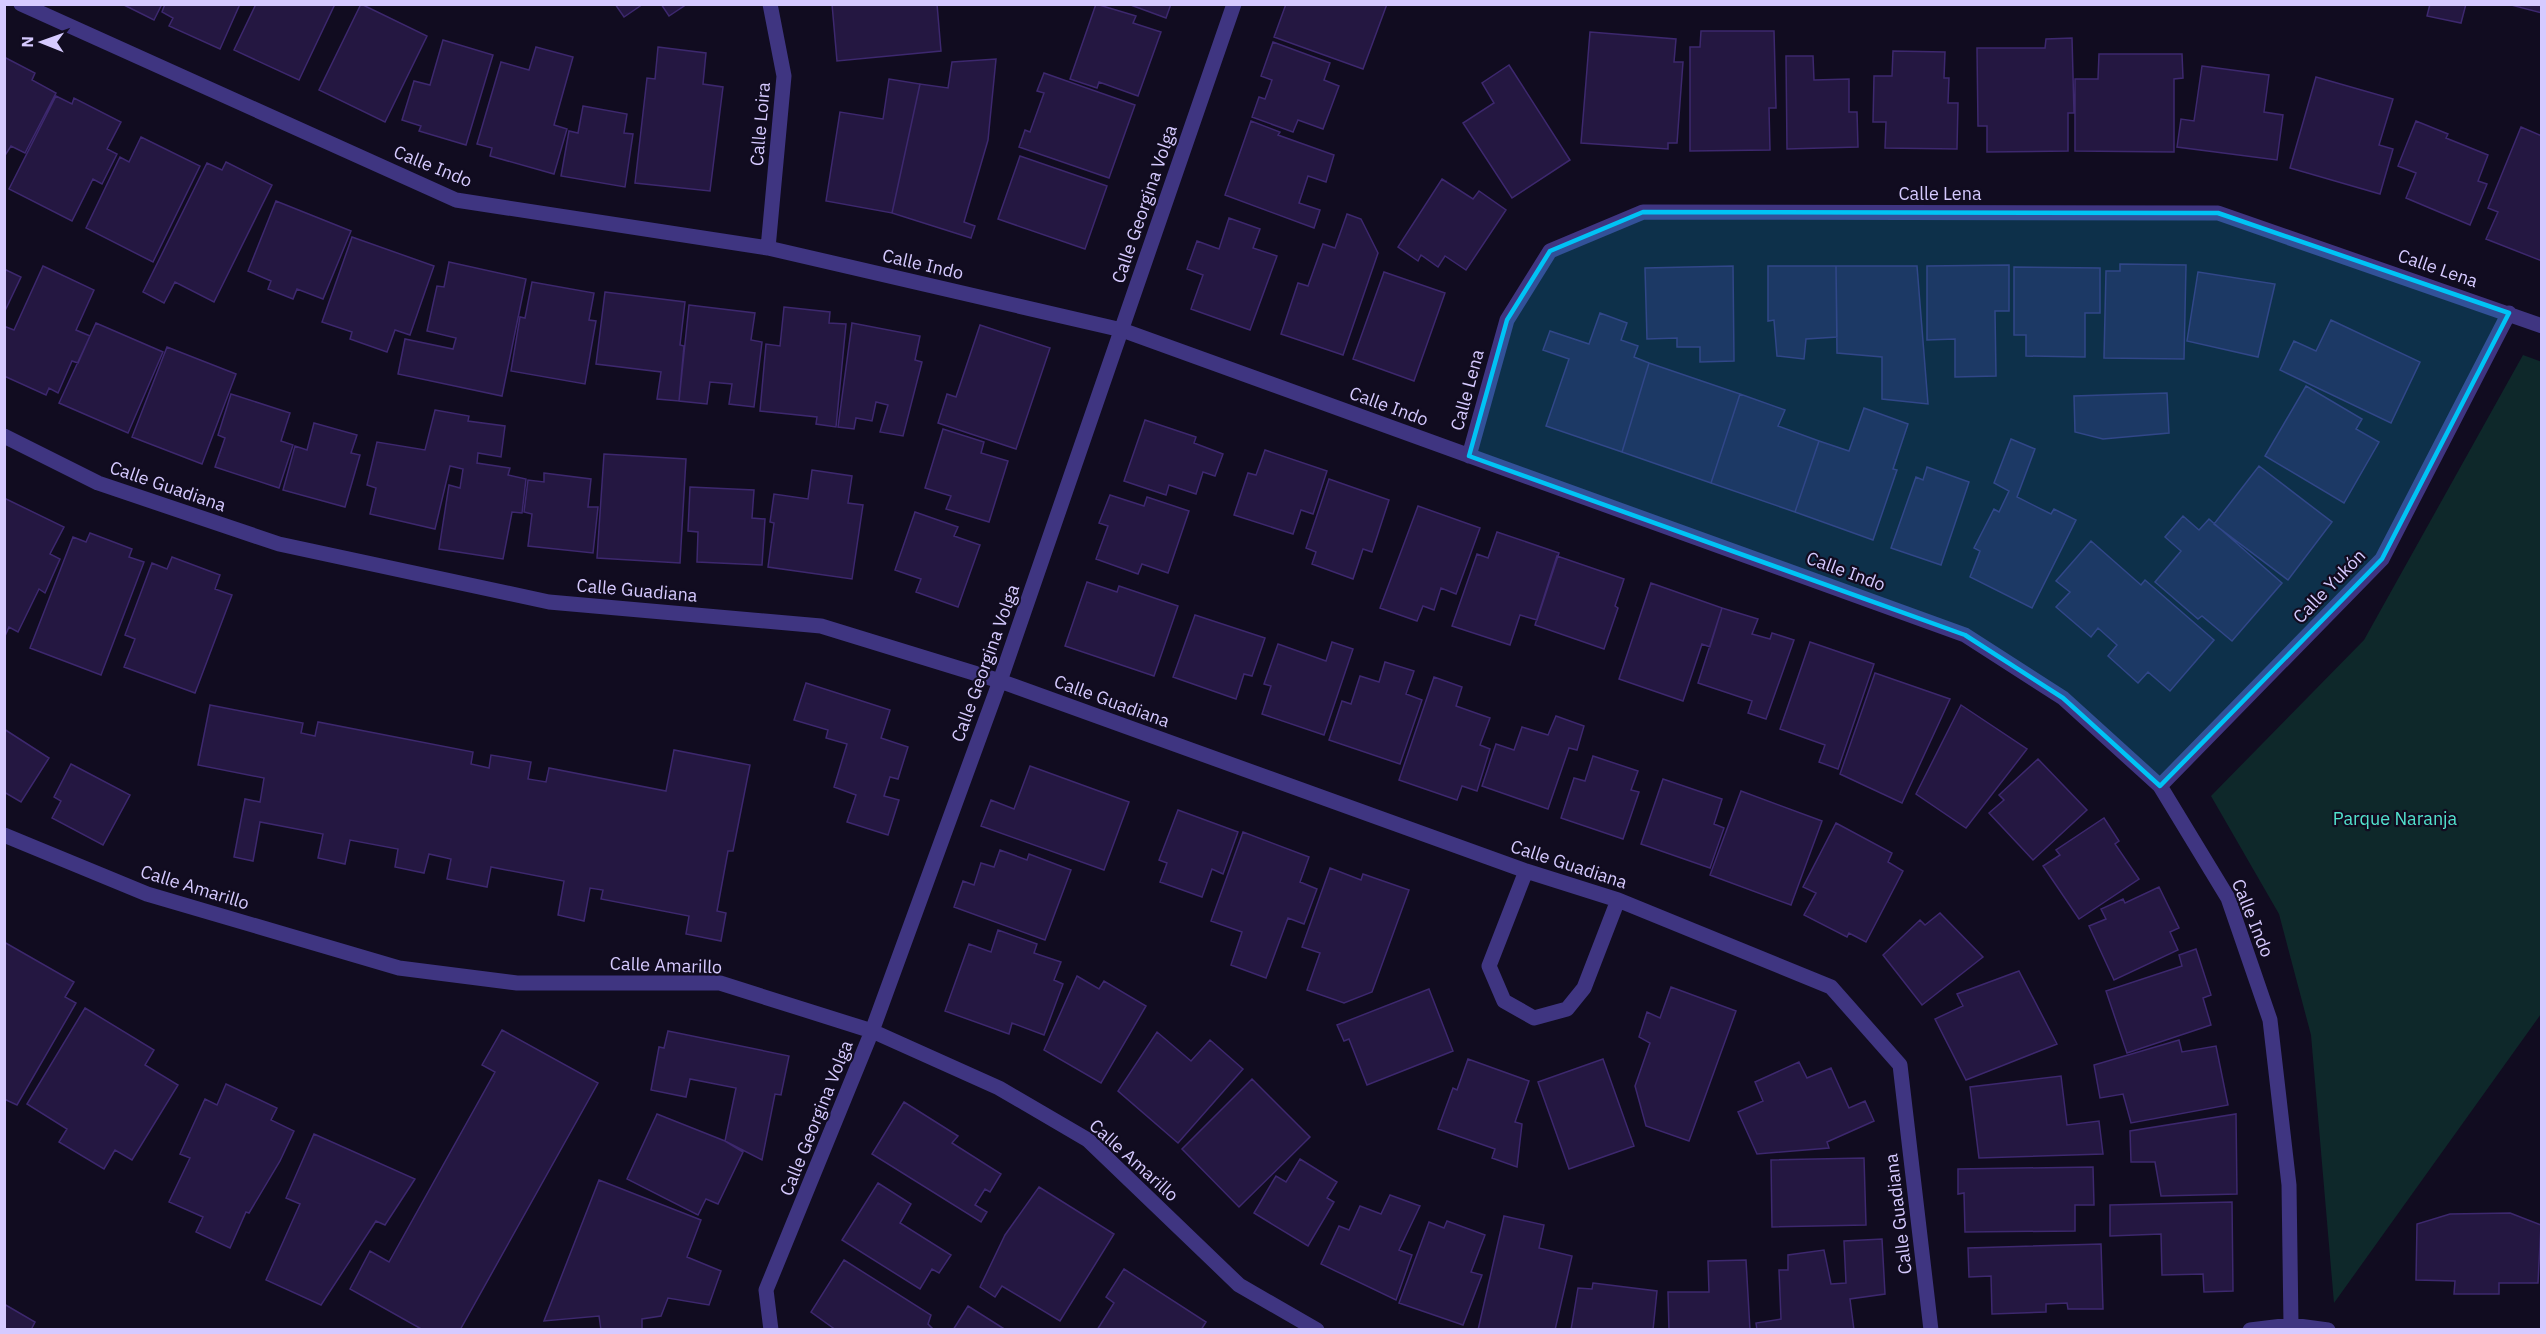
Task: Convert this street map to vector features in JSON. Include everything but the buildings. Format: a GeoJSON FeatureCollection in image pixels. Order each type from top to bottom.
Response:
{"type":"FeatureCollection","features":[{"type":"Feature","properties":{"kind":"street","name":"Calle Indo"},"geometry":{"type":"LineString","coordinates":[[21,4],[456,201],[768,248],[1122,330],[1965,635],[2063,699],[2160,786],[2228,898],[2270,1020],[2289,1185],[2291,1325]]}},
{"type":"Feature","properties":{"kind":"street","name":"Calle Loira"},"geometry":{"type":"LineString","coordinates":[[768,248],[784,76],[770,4]]}},
{"type":"Feature","properties":{"kind":"street","name":"Calle Georgina Volga"},"geometry":{"type":"LineString","coordinates":[[771,1329],[766,1290],[872,1031],[1000,681],[1234,4]]}},
{"type":"Feature","properties":{"kind":"street","name":"Calle Lena"},"geometry":{"type":"LineString","coordinates":[[1469,456],[1507,320],[1550,250],[1643,212],[2218,213],[2541,326]]}},
{"type":"Feature","properties":{"kind":"street","name":"Calle Yukón"},"geometry":{"type":"LineString","coordinates":[[2160,786],[2382,559],[2509,313]]}},
{"type":"Feature","properties":{"kind":"street","name":"Calle Guadiana"},"geometry":{"type":"LineString","coordinates":[[4,436],[98,483],[279,544],[549,602],[821,626],[1000,681],[1526,871],[1618,900],[1831,987],[1900,1065],[1931,1329]]}},
{"type":"Feature","properties":{"kind":"street","name":"Calle Amarillo"},"geometry":{"type":"LineString","coordinates":[[4,836],[147,894],[399,968],[517,983],[720,983],[872,1031],[999,1088],[1088,1140],[1239,1286],[1317,1329]]}},
{"type":"Feature","properties":{"kind":"street"},"geometry":{"type":"LineString","coordinates":[[1526,871],[1489,966],[1504,1001],[1534,1018],[1567,1008],[1584,988],[1618,900]]}},
{"type":"Feature","properties":{"kind":"street"},"geometry":{"type":"LineString","coordinates":[[2250,1329],[2291,1325],[2328,1329]]}},
{"type":"Feature","properties":{"kind":"highlighted area"},"geometry":{"type":"Polygon","coordinates":[[[1643,212],[2218,213],[2509,313],[2382,559],[2160,786],[2063,698],[1965,635],[1469,456],[1507,320],[1550,251],[1643,212]]]}},
{"type":"Feature","properties":{"kind":"green space","name":"Parque Naranja"},"geometry":{"type":"Polygon","coordinates":[[[2523,355],[2542,362],[2541,1014],[2334,1303],[2311,1035],[2279,914],[2211,796],[2364,640],[2523,355]]]}}]}
